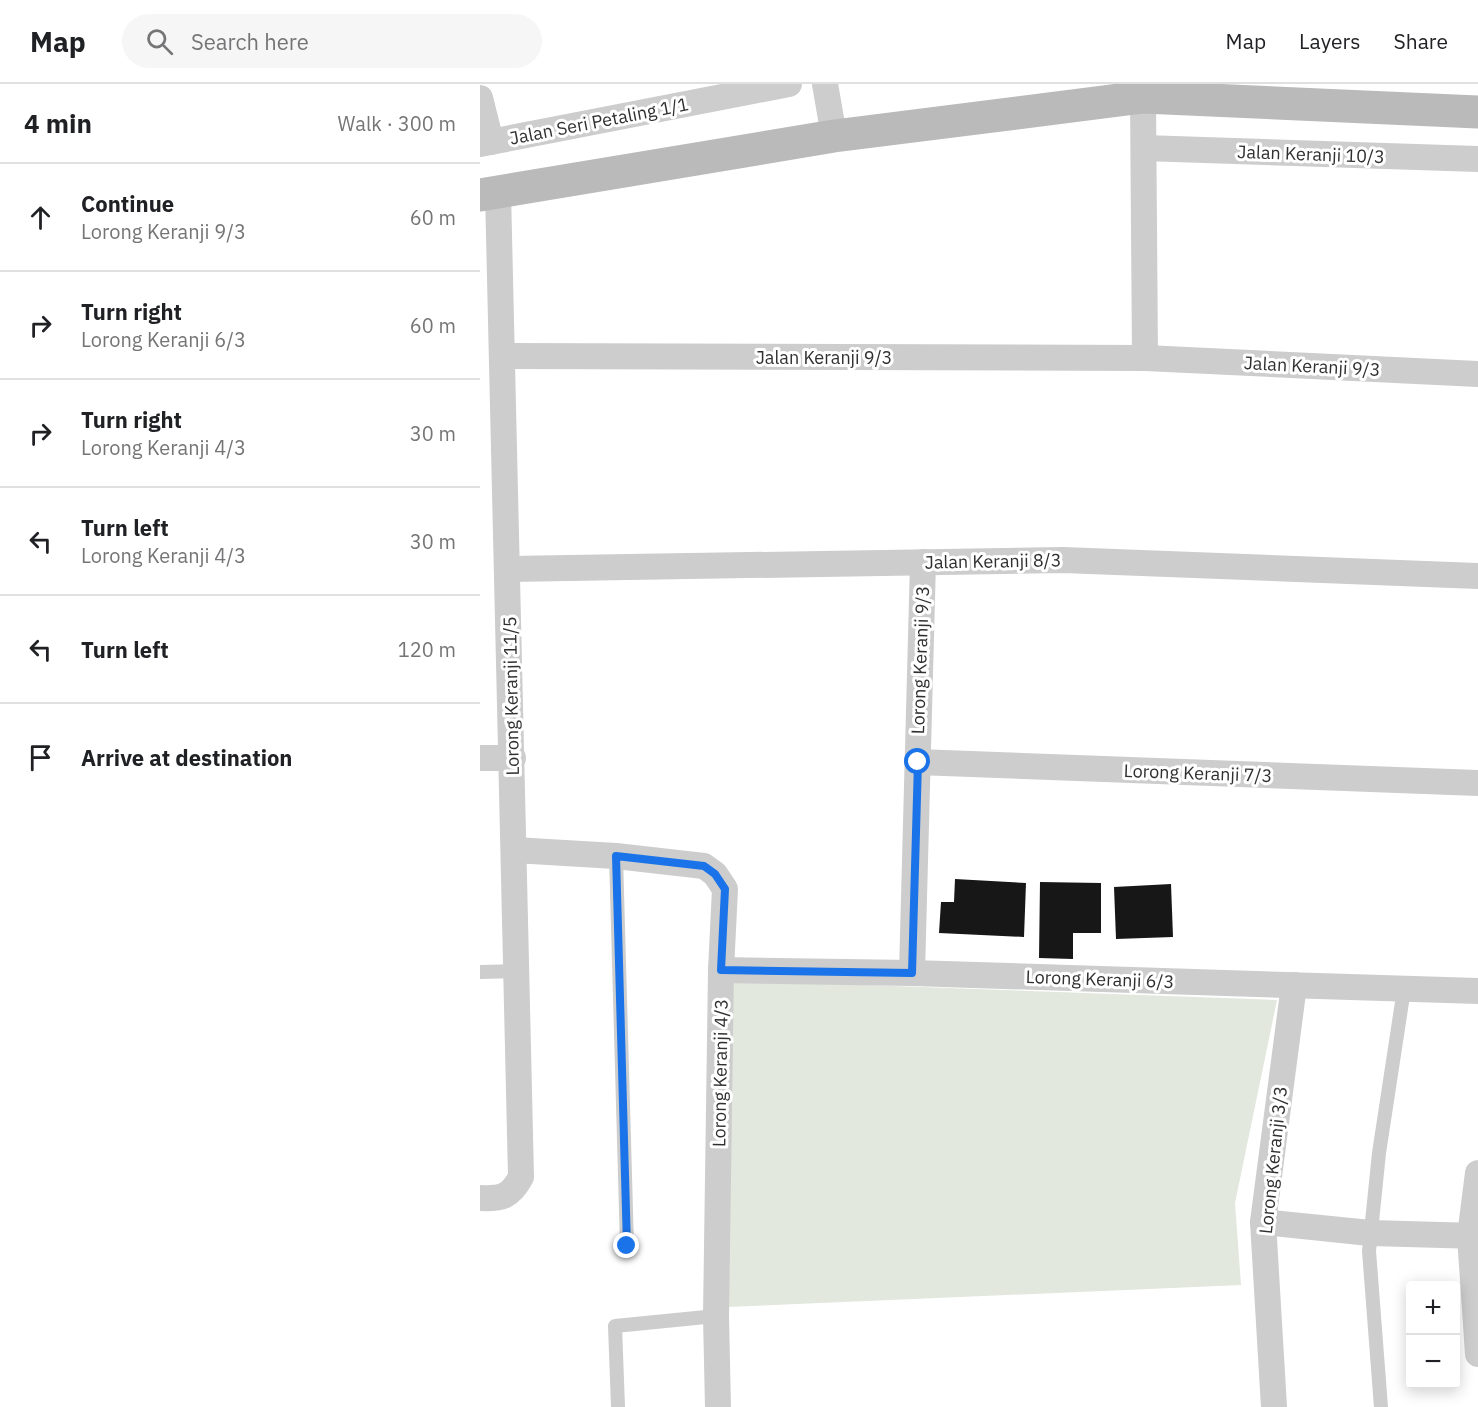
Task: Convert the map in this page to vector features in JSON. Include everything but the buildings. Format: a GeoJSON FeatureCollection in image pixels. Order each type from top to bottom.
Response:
{"type":"FeatureCollection","features":[{"type":"Feature","properties":{"kind":"street","name":"Jalan Seri Petaling 1/1"},"geometry":{"type":"LineString","coordinates":[[485,143],[789,84]]}},
{"type":"Feature","properties":{"kind":"street"},"geometry":{"type":"LineString","coordinates":[[825,84],[834,136]]}},
{"type":"Feature","properties":{"kind":"street"},"geometry":{"type":"LineString","coordinates":[[1143,97],[1145,358]]}},
{"type":"Feature","properties":{"kind":"street"},"geometry":{"type":"LineString","coordinates":[[489,194],[834,136],[1143,97],[1478,112]]}},
{"type":"Feature","properties":{"kind":"street"},"geometry":{"type":"LineString","coordinates":[[480,99],[485,143]]}},
{"type":"Feature","properties":{"kind":"street","name":"Jalan Keranji 10/3"},"geometry":{"type":"LineString","coordinates":[[1144,148],[1478,159]]}},
{"type":"Feature","properties":{"kind":"street","name":"Lorong Keranji 11/5"},"geometry":{"type":"LineString","coordinates":[[480,1198],[507,1197],[521,1177],[503,356],[490,248],[489,194]]}},
{"type":"Feature","properties":{"kind":"street","name":"Jalan Keranji 9/3"},"geometry":{"type":"LineString","coordinates":[[503,356],[1145,358],[1478,374]]}},
{"type":"Feature","properties":{"kind":"street","name":"Jalan Keranji 8/3"},"geometry":{"type":"LineString","coordinates":[[508,569],[1063,560],[1478,576]]}},
{"type":"Feature","properties":{"kind":"street","name":"Lorong Keranji 9/3"},"geometry":{"type":"LineString","coordinates":[[912,973],[923,562]]}},
{"type":"Feature","properties":{"kind":"street"},"geometry":{"type":"LineString","coordinates":[[480,758],[513,758]]}},
{"type":"Feature","properties":{"kind":"street","name":"Lorong Keranji 7/3"},"geometry":{"type":"LineString","coordinates":[[918,762],[1478,783]]}},
{"type":"Feature","properties":{"kind":"street","name":"Lorong Keranji 4/3"},"geometry":{"type":"LineString","coordinates":[[514,850],[616,856],[704,866],[715,874],[725,889],[721,970],[716,1316],[718,1407]]}},
{"type":"Feature","properties":{"kind":"street","name":"Lorong Keranji 6/3"},"geometry":{"type":"LineString","coordinates":[[721,970],[912,973],[1478,991]]}},
{"type":"Feature","properties":{"kind":"street","name":"Lorong Keranji 3/3"},"geometry":{"type":"LineString","coordinates":[[1274,1407],[1263,1222],[1294,985]]}},
{"type":"Feature","properties":{"kind":"street"},"geometry":{"type":"LineString","coordinates":[[1478,1173],[1474,1236],[1478,1354]]}},
{"type":"Feature","properties":{"kind":"street"},"geometry":{"type":"LineString","coordinates":[[1263,1222],[1371,1233],[1474,1236]]}},
{"type":"Feature","properties":{"kind":"lane"},"geometry":{"type":"LineString","coordinates":[[616,856],[627,1246]]}},
{"type":"Feature","properties":{"kind":"lane"},"geometry":{"type":"LineString","coordinates":[[480,972],[516,971]]}},
{"type":"Feature","properties":{"kind":"lane"},"geometry":{"type":"LineString","coordinates":[[1381,1407],[1369,1251],[1379,1153],[1404,989]]}},
{"type":"Feature","properties":{"kind":"lane"},"geometry":{"type":"LineString","coordinates":[[618,1407],[615,1326],[716,1316]]}},
{"type":"Feature","properties":{"kind":"shaded area"},"geometry":{"type":"Polygon","coordinates":[[[727,980],[1277,1000],[1235,1203],[1241,1285],[727,1307],[727,980]]]}},
{"type":"Feature","properties":{"kind":"route"},"geometry":{"type":"LineString","coordinates":[[627,1246],[616,856],[704,866],[715,874],[725,889],[721,970],[912,973],[918,762]]}}]}
